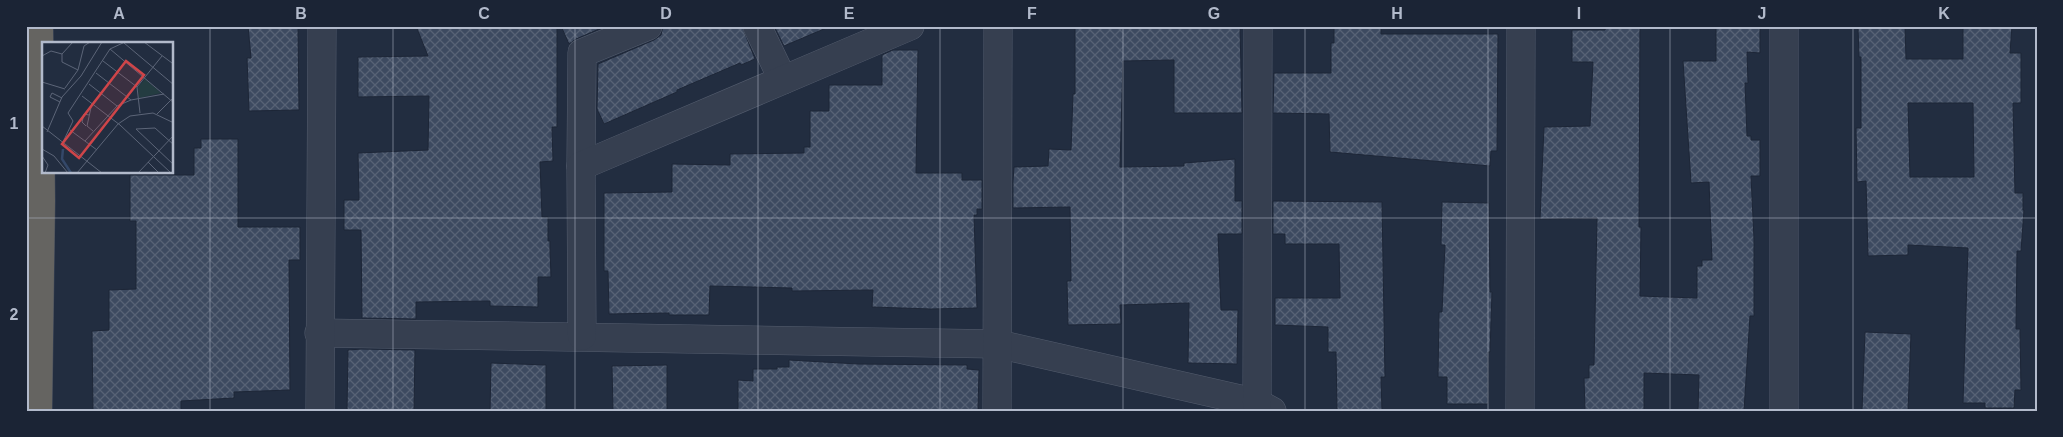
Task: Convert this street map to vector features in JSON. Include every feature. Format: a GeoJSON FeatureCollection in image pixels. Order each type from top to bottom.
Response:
{"type":"FeatureCollection","features":[{"type":"Feature","properties":{"kind":"highway"},"geometry":{"type":"LineString","coordinates":[[38,411],[41,201],[39,26]]}},
{"type":"Feature","properties":{"kind":"street"},"geometry":{"type":"LineString","coordinates":[[320,411],[322,26]]}},
{"type":"Feature","properties":{"kind":"street"},"geometry":{"type":"LineString","coordinates":[[582,336],[582,52],[648,26]]}},
{"type":"Feature","properties":{"kind":"street"},"geometry":{"type":"LineString","coordinates":[[757,26],[783,80]]}},
{"type":"Feature","properties":{"kind":"street"},"geometry":{"type":"LineString","coordinates":[[581,166],[910,26]]}},
{"type":"Feature","properties":{"kind":"street"},"geometry":{"type":"LineString","coordinates":[[997,411],[998,26]]}},
{"type":"Feature","properties":{"kind":"street"},"geometry":{"type":"LineString","coordinates":[[319,333],[998,344],[1264,407],[1258,26]]}},
{"type":"Feature","properties":{"kind":"street"},"geometry":{"type":"LineString","coordinates":[[1520,411],[1521,26]]}},
{"type":"Feature","properties":{"kind":"street"},"geometry":{"type":"LineString","coordinates":[[1784,26],[1784,411]]}},
{"type":"Feature","properties":{"kind":"building"},"geometry":{"type":"Polygon","coordinates":[[[248,26],[298,26],[299,110],[249,111],[247,58],[251,58],[248,26]]]}},
{"type":"Feature","properties":{"kind":"building"},"geometry":{"type":"Polygon","coordinates":[[[416,26],[557,26],[557,127],[552,127],[553,161],[540,162],[542,217],[548,217],[551,277],[538,277],[538,307],[490,306],[490,301],[416,302],[416,319],[362,318],[361,230],[344,230],[344,200],[359,200],[358,153],[428,150],[429,96],[358,97],[358,57],[428,56],[416,26]]]}},
{"type":"Feature","properties":{"kind":"building"},"geometry":{"type":"Polygon","coordinates":[[[561,26],[606,26],[569,44],[561,26]]]}},
{"type":"Feature","properties":{"kind":"building"},"geometry":{"type":"Polygon","coordinates":[[[663,26],[742,26],[755,59],[741,65],[740,63],[677,90],[677,92],[604,124],[597,109],[598,64],[654,40],[661,35],[663,26]]]}},
{"type":"Feature","properties":{"kind":"building"},"geometry":{"type":"Polygon","coordinates":[[[774,26],[831,26],[784,46],[774,26]]]}},
{"type":"Feature","properties":{"kind":"building"},"geometry":{"type":"Polygon","coordinates":[[[1075,26],[1240,26],[1242,113],[1174,113],[1174,60],[1123,61],[1120,167],[1184,166],[1184,163],[1235,159],[1235,201],[1242,201],[1242,234],[1218,234],[1221,310],[1238,310],[1237,364],[1188,363],[1189,303],[1120,305],[1121,324],[1068,325],[1067,281],[1071,281],[1070,207],[1013,208],[1013,181],[1014,167],[1048,166],[1049,149],[1071,150],[1073,94],[1075,94],[1075,26]]]}},
{"type":"Feature","properties":{"kind":"building"},"geometry":{"type":"Polygon","coordinates":[[[1334,26],[1381,26],[1381,34],[1498,34],[1497,151],[1491,151],[1490,166],[1330,152],[1329,114],[1273,113],[1274,73],[1331,73],[1331,43],[1334,43],[1334,26]]]}},
{"type":"Feature","properties":{"kind":"building"},"geometry":{"type":"Polygon","coordinates":[[[1606,26],[1640,26],[1640,296],[1697,298],[1697,266],[1702,266],[1702,260],[1712,260],[1709,182],[1691,183],[1683,61],[1716,61],[1716,26],[1760,26],[1760,53],[1747,52],[1748,83],[1745,83],[1747,136],[1751,136],[1751,140],[1760,140],[1760,176],[1751,176],[1754,239],[1754,316],[1750,316],[1744,411],[1698,411],[1699,375],[1644,373],[1644,411],[1585,411],[1584,378],[1589,378],[1589,365],[1594,365],[1597,218],[1540,219],[1544,127],[1590,126],[1593,62],[1572,62],[1572,30],[1605,30],[1606,26]]]}},
{"type":"Feature","properties":{"kind":"building"},"geometry":{"type":"Polygon","coordinates":[[[1867,26],[1905,26],[1906,59],[1963,59],[1963,26],[2012,26],[2010,53],[2021,53],[2021,103],[2013,103],[2015,193],[2023,193],[2024,210],[2021,251],[2017,251],[2016,329],[2020,329],[2021,390],[2015,390],[2014,408],[1985,408],[1985,403],[1963,403],[1968,248],[1908,245],[1908,255],[1868,256],[1866,181],[1857,182],[1856,128],[1861,128],[1861,57],[1859,57],[1858,28],[1867,26]],[[1908,103],[1910,177],[1974,177],[1973,103],[1908,103]]]}},
{"type":"Feature","properties":{"kind":"building"},"geometry":{"type":"Polygon","coordinates":[[[893,50],[918,50],[916,173],[962,173],[962,180],[982,180],[982,209],[977,209],[977,215],[974,215],[977,308],[872,307],[873,290],[792,291],[792,288],[710,286],[709,315],[669,315],[669,313],[609,314],[608,271],[604,271],[604,193],[672,192],[672,164],[730,165],[730,154],[804,153],[804,147],[810,147],[810,111],[829,111],[829,85],[882,85],[882,55],[893,50]]]}},
{"type":"Feature","properties":{"kind":"building"},"geometry":{"type":"Polygon","coordinates":[[[201,139],[238,139],[238,227],[300,227],[300,260],[289,260],[290,390],[234,392],[234,398],[181,401],[181,411],[93,411],[92,331],[109,330],[109,290],[136,289],[136,221],[130,221],[130,175],[194,175],[194,148],[201,148],[201,139]]]}},
{"type":"Feature","properties":{"kind":"building"},"geometry":{"type":"Polygon","coordinates":[[[1273,201],[1382,202],[1385,377],[1381,377],[1382,411],[1337,411],[1336,352],[1328,352],[1328,327],[1275,325],[1275,298],[1340,298],[1339,244],[1285,244],[1285,234],[1273,234],[1273,201]]]}},
{"type":"Feature","properties":{"kind":"building"},"geometry":{"type":"Polygon","coordinates":[[[1442,202],[1489,203],[1490,292],[1492,292],[1490,352],[1488,352],[1488,404],[1447,404],[1447,377],[1438,377],[1439,312],[1442,312],[1445,245],[1441,245],[1442,202]]]}},
{"type":"Feature","properties":{"kind":"building"},"geometry":{"type":"Polygon","coordinates":[[[1865,332],[1911,334],[1908,411],[1862,411],[1865,332]]]}},
{"type":"Feature","properties":{"kind":"building"},"geometry":{"type":"Polygon","coordinates":[[[348,350],[415,350],[414,411],[347,411],[348,350]]]}},
{"type":"Feature","properties":{"kind":"building"},"geometry":{"type":"Polygon","coordinates":[[[789,360],[858,364],[967,365],[967,369],[979,370],[978,411],[738,411],[738,380],[753,381],[753,369],[789,367],[789,360]]]}},
{"type":"Feature","properties":{"kind":"building"},"geometry":{"type":"Polygon","coordinates":[[[491,363],[546,365],[546,411],[490,411],[491,363]]]}},
{"type":"Feature","properties":{"kind":"building"},"geometry":{"type":"Polygon","coordinates":[[[667,365],[667,411],[613,411],[612,366],[667,365]]]}}]}
